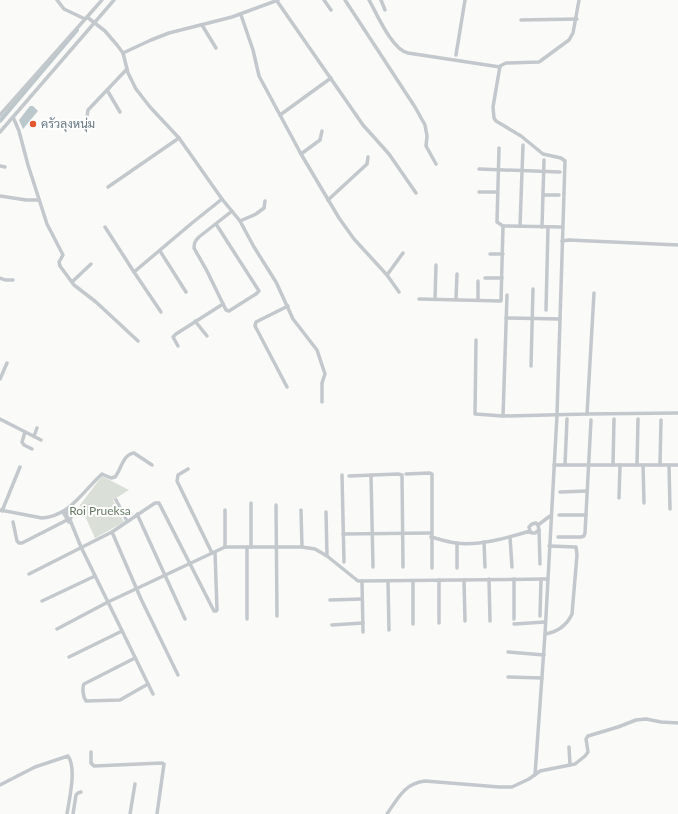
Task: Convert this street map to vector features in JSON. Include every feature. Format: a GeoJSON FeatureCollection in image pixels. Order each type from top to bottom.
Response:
{"type":"FeatureCollection","features":[{"type":"Feature","properties":{"kind":"street"},"geometry":{"type":"LineString","coordinates":[[57,0],[64,9],[86,18],[105,31],[123,54],[127,69],[136,89],[179,138],[222,199],[240,221],[276,282],[295,323],[317,350],[325,374],[322,383],[322,402]]}},
{"type":"Feature","properties":{"kind":"street"},"geometry":{"type":"LineString","coordinates":[[0,115],[102,0]]}},
{"type":"Feature","properties":{"kind":"street"},"geometry":{"type":"LineString","coordinates":[[0,132],[114,0]]}},
{"type":"Feature","properties":{"kind":"street"},"geometry":{"type":"LineString","coordinates":[[123,54],[170,33],[241,15],[278,0],[363,125],[389,154],[416,193]]}},
{"type":"Feature","properties":{"kind":"street"},"geometry":{"type":"LineString","coordinates":[[324,0],[331,10]]}},
{"type":"Feature","properties":{"kind":"street"},"geometry":{"type":"LineString","coordinates":[[345,0],[415,107],[425,125],[427,136],[426,146],[436,164]]}},
{"type":"Feature","properties":{"kind":"street"},"geometry":{"type":"LineString","coordinates":[[369,0],[392,40],[401,51],[500,67],[506,63],[539,62],[569,40],[573,33],[577,19],[579,0]]}},
{"type":"Feature","properties":{"kind":"street"},"geometry":{"type":"LineString","coordinates":[[381,0],[385,10]]}},
{"type":"Feature","properties":{"kind":"street"},"geometry":{"type":"LineString","coordinates":[[456,55],[465,0]]}},
{"type":"Feature","properties":{"kind":"street"},"geometry":{"type":"LineString","coordinates":[[241,15],[253,50],[259,76],[301,154],[346,229],[399,292]]}},
{"type":"Feature","properties":{"kind":"street"},"geometry":{"type":"LineString","coordinates":[[520,20],[577,19]]}},
{"type":"Feature","properties":{"kind":"street"},"geometry":{"type":"LineString","coordinates":[[202,25],[216,48]]}},
{"type":"Feature","properties":{"kind":"street"},"geometry":{"type":"LineString","coordinates":[[500,67],[493,107],[494,118],[496,121],[521,136],[543,154],[561,158],[565,161],[557,414],[550,516],[544,655],[535,775]]}},
{"type":"Feature","properties":{"kind":"street"},"geometry":{"type":"LineString","coordinates":[[79,127],[86,122],[88,110],[127,69]]}},
{"type":"Feature","properties":{"kind":"street"},"geometry":{"type":"LineString","coordinates":[[280,115],[331,78]]}},
{"type":"Feature","properties":{"kind":"street"},"geometry":{"type":"LineString","coordinates":[[107,90],[120,112]]}},
{"type":"Feature","properties":{"kind":"street"},"geometry":{"type":"LineString","coordinates":[[13,117],[19,131],[39,200],[49,227],[63,255],[59,262],[60,266],[72,282],[138,341]]}},
{"type":"Feature","properties":{"kind":"street"},"geometry":{"type":"LineString","coordinates":[[301,154],[320,140],[322,131]]}},
{"type":"Feature","properties":{"kind":"street"},"geometry":{"type":"LineString","coordinates":[[108,187],[179,138]]}},
{"type":"Feature","properties":{"kind":"street"},"geometry":{"type":"LineString","coordinates":[[520,226],[522,145]]}},
{"type":"Feature","properties":{"kind":"street"},"geometry":{"type":"LineString","coordinates":[[499,148],[497,222],[502,226],[562,227]]}},
{"type":"Feature","properties":{"kind":"street"},"geometry":{"type":"LineString","coordinates":[[328,200],[366,164],[368,157]]}},
{"type":"Feature","properties":{"kind":"street"},"geometry":{"type":"LineString","coordinates":[[542,227],[544,160]]}},
{"type":"Feature","properties":{"kind":"street"},"geometry":{"type":"LineString","coordinates":[[0,166],[5,167]]}},
{"type":"Feature","properties":{"kind":"street"},"geometry":{"type":"LineString","coordinates":[[479,169],[560,172]]}},
{"type":"Feature","properties":{"kind":"street"},"geometry":{"type":"LineString","coordinates":[[479,192],[497,192]]}},
{"type":"Feature","properties":{"kind":"street"},"geometry":{"type":"LineString","coordinates":[[543,195],[559,195]]}},
{"type":"Feature","properties":{"kind":"street"},"geometry":{"type":"LineString","coordinates":[[0,196],[26,200],[39,200]]}},
{"type":"Feature","properties":{"kind":"street"},"geometry":{"type":"LineString","coordinates":[[134,272],[222,199]]}},
{"type":"Feature","properties":{"kind":"street"},"geometry":{"type":"LineString","coordinates":[[240,221],[256,214],[264,208],[265,201]]}},
{"type":"Feature","properties":{"kind":"street"},"geometry":{"type":"LineString","coordinates":[[216,224],[259,291],[229,311],[227,311],[223,304],[208,271],[194,248],[196,240],[232,211]]}},
{"type":"Feature","properties":{"kind":"street"},"geometry":{"type":"LineString","coordinates":[[419,299],[456,299],[501,302],[502,226]]}},
{"type":"Feature","properties":{"kind":"street"},"geometry":{"type":"LineString","coordinates":[[105,227],[161,312]]}},
{"type":"Feature","properties":{"kind":"street"},"geometry":{"type":"LineString","coordinates":[[546,310],[548,227]]}},
{"type":"Feature","properties":{"kind":"street"},"geometry":{"type":"LineString","coordinates":[[562,241],[569,240],[678,245]]}},
{"type":"Feature","properties":{"kind":"street"},"geometry":{"type":"LineString","coordinates":[[160,251],[186,292]]}},
{"type":"Feature","properties":{"kind":"street"},"geometry":{"type":"LineString","coordinates":[[386,275],[403,253]]}},
{"type":"Feature","properties":{"kind":"street"},"geometry":{"type":"LineString","coordinates":[[490,254],[502,254]]}},
{"type":"Feature","properties":{"kind":"street"},"geometry":{"type":"LineString","coordinates":[[72,282],[91,264]]}},
{"type":"Feature","properties":{"kind":"street"},"geometry":{"type":"LineString","coordinates":[[435,299],[436,265]]}},
{"type":"Feature","properties":{"kind":"street"},"geometry":{"type":"LineString","coordinates":[[456,299],[457,274]]}},
{"type":"Feature","properties":{"kind":"street"},"geometry":{"type":"LineString","coordinates":[[0,278],[13,280]]}},
{"type":"Feature","properties":{"kind":"street"},"geometry":{"type":"LineString","coordinates":[[485,278],[502,278]]}},
{"type":"Feature","properties":{"kind":"street"},"geometry":{"type":"LineString","coordinates":[[478,281],[478,300]]}},
{"type":"Feature","properties":{"kind":"street"},"geometry":{"type":"LineString","coordinates":[[530,366],[533,289]]}},
{"type":"Feature","properties":{"kind":"street"},"geometry":{"type":"LineString","coordinates":[[587,414],[594,293]]}},
{"type":"Feature","properties":{"kind":"street"},"geometry":{"type":"LineString","coordinates":[[503,416],[507,295]]}},
{"type":"Feature","properties":{"kind":"street"},"geometry":{"type":"LineString","coordinates":[[178,346],[174,336],[223,304]]}},
{"type":"Feature","properties":{"kind":"street"},"geometry":{"type":"LineString","coordinates":[[287,387],[254,326],[256,322],[288,306]]}},
{"type":"Feature","properties":{"kind":"street"},"geometry":{"type":"LineString","coordinates":[[506,318],[560,319]]}},
{"type":"Feature","properties":{"kind":"street"},"geometry":{"type":"LineString","coordinates":[[195,321],[207,336]]}},
{"type":"Feature","properties":{"kind":"street"},"geometry":{"type":"LineString","coordinates":[[476,340],[474,413],[476,414],[503,416],[678,413]]}},
{"type":"Feature","properties":{"kind":"street"},"geometry":{"type":"LineString","coordinates":[[0,379],[7,363]]}},
{"type":"Feature","properties":{"kind":"street"},"geometry":{"type":"LineString","coordinates":[[0,419],[41,440]]}},
{"type":"Feature","properties":{"kind":"street"},"geometry":{"type":"LineString","coordinates":[[565,465],[567,419]]}},
{"type":"Feature","properties":{"kind":"street"},"geometry":{"type":"LineString","coordinates":[[613,465],[614,419]]}},
{"type":"Feature","properties":{"kind":"street"},"geometry":{"type":"LineString","coordinates":[[637,465],[638,419]]}},
{"type":"Feature","properties":{"kind":"street"},"geometry":{"type":"LineString","coordinates":[[558,537],[573,538],[584,536],[591,420]]}},
{"type":"Feature","properties":{"kind":"street"},"geometry":{"type":"LineString","coordinates":[[660,465],[661,420]]}},
{"type":"Feature","properties":{"kind":"street"},"geometry":{"type":"LineString","coordinates":[[34,436],[37,428]]}},
{"type":"Feature","properties":{"kind":"street"},"geometry":{"type":"LineString","coordinates":[[25,432],[22,442],[24,445],[32,449]]}},
{"type":"Feature","properties":{"kind":"street"},"geometry":{"type":"LineString","coordinates":[[20,467],[1,510],[42,518],[65,511],[72,506],[102,474],[111,478],[116,476],[127,456],[131,453],[134,453],[152,465]]}},
{"type":"Feature","properties":{"kind":"street"},"geometry":{"type":"LineString","coordinates":[[554,465],[678,464]]}},
{"type":"Feature","properties":{"kind":"street"},"geometry":{"type":"LineString","coordinates":[[619,498],[620,465]]}},
{"type":"Feature","properties":{"kind":"street"},"geometry":{"type":"LineString","coordinates":[[643,465],[644,502]]}},
{"type":"Feature","properties":{"kind":"street"},"geometry":{"type":"LineString","coordinates":[[669,465],[670,509]]}},
{"type":"Feature","properties":{"kind":"street"},"geometry":{"type":"LineString","coordinates":[[28,574],[112,532],[155,503],[160,503],[214,611],[216,611],[214,553],[177,481],[178,475],[188,469]]}},
{"type":"Feature","properties":{"kind":"street"},"geometry":{"type":"LineString","coordinates":[[349,476],[371,474],[402,475],[403,568]]}},
{"type":"Feature","properties":{"kind":"street"},"geometry":{"type":"LineString","coordinates":[[371,474],[373,567]]}},
{"type":"Feature","properties":{"kind":"street"},"geometry":{"type":"LineString","coordinates":[[406,474],[432,474],[432,568]]}},
{"type":"Feature","properties":{"kind":"street"},"geometry":{"type":"LineString","coordinates":[[342,475],[344,562]]}},
{"type":"Feature","properties":{"kind":"street"},"geometry":{"type":"LineString","coordinates":[[560,492],[587,491]]}},
{"type":"Feature","properties":{"kind":"street"},"geometry":{"type":"LineString","coordinates":[[116,500],[127,521]]}},
{"type":"Feature","properties":{"kind":"street"},"geometry":{"type":"LineString","coordinates":[[247,619],[251,503]]}},
{"type":"Feature","properties":{"kind":"street"},"geometry":{"type":"LineString","coordinates":[[276,505],[277,616]]}},
{"type":"Feature","properties":{"kind":"street"},"geometry":{"type":"LineString","coordinates":[[225,510],[225,547]]}},
{"type":"Feature","properties":{"kind":"street"},"geometry":{"type":"LineString","coordinates":[[301,510],[302,547]]}},
{"type":"Feature","properties":{"kind":"street"},"geometry":{"type":"LineString","coordinates":[[65,511],[153,694]]}},
{"type":"Feature","properties":{"kind":"street"},"geometry":{"type":"LineString","coordinates":[[326,512],[327,556]]}},
{"type":"Feature","properties":{"kind":"street"},"geometry":{"type":"LineString","coordinates":[[137,514],[185,619]]}},
{"type":"Feature","properties":{"kind":"street"},"geometry":{"type":"LineString","coordinates":[[559,515],[586,516]]}},
{"type":"Feature","properties":{"kind":"street"},"geometry":{"type":"LineString","coordinates":[[538,525],[550,516]]}},
{"type":"Feature","properties":{"kind":"street"},"geometry":{"type":"LineString","coordinates":[[13,522],[17,540],[22,543],[69,520]]}},
{"type":"Feature","properties":{"kind":"street"},"geometry":{"type":"LineString","coordinates":[[530,531],[530,526],[532,524],[536,523],[538,525]]}},
{"type":"Feature","properties":{"kind":"street"},"geometry":{"type":"LineString","coordinates":[[538,525],[540,564]]}},
{"type":"Feature","properties":{"kind":"street"},"geometry":{"type":"LineString","coordinates":[[343,534],[402,533],[431,535],[457,543],[484,542],[530,531],[535,533],[539,530]]}},
{"type":"Feature","properties":{"kind":"street"},"geometry":{"type":"LineString","coordinates":[[112,532],[178,676]]}},
{"type":"Feature","properties":{"kind":"street"},"geometry":{"type":"LineString","coordinates":[[510,537],[512,567]]}},
{"type":"Feature","properties":{"kind":"street"},"geometry":{"type":"LineString","coordinates":[[484,542],[485,567]]}},
{"type":"Feature","properties":{"kind":"street"},"geometry":{"type":"LineString","coordinates":[[457,543],[457,568]]}},
{"type":"Feature","properties":{"kind":"street"},"geometry":{"type":"LineString","coordinates":[[545,634],[556,631],[563,626],[572,614],[577,555],[576,547],[549,546]]}},
{"type":"Feature","properties":{"kind":"street"},"geometry":{"type":"LineString","coordinates":[[57,629],[108,602],[225,547],[302,547],[315,549],[327,556],[356,581],[548,579]]}},
{"type":"Feature","properties":{"kind":"street"},"geometry":{"type":"LineString","coordinates":[[42,601],[95,576]]}},
{"type":"Feature","properties":{"kind":"street"},"geometry":{"type":"LineString","coordinates":[[489,579],[490,621]]}},
{"type":"Feature","properties":{"kind":"street"},"geometry":{"type":"LineString","coordinates":[[514,579],[514,622],[546,622]]}},
{"type":"Feature","properties":{"kind":"street"},"geometry":{"type":"LineString","coordinates":[[540,616],[541,579]]}},
{"type":"Feature","properties":{"kind":"street"},"geometry":{"type":"LineString","coordinates":[[413,580],[413,624]]}},
{"type":"Feature","properties":{"kind":"street"},"geometry":{"type":"LineString","coordinates":[[439,580],[439,623]]}},
{"type":"Feature","properties":{"kind":"street"},"geometry":{"type":"LineString","coordinates":[[464,580],[464,621]]}},
{"type":"Feature","properties":{"kind":"street"},"geometry":{"type":"LineString","coordinates":[[362,581],[363,632]]}},
{"type":"Feature","properties":{"kind":"street"},"geometry":{"type":"LineString","coordinates":[[388,581],[389,630]]}},
{"type":"Feature","properties":{"kind":"street"},"geometry":{"type":"LineString","coordinates":[[330,600],[362,598]]}},
{"type":"Feature","properties":{"kind":"street"},"geometry":{"type":"LineString","coordinates":[[332,624],[363,623]]}},
{"type":"Feature","properties":{"kind":"street"},"geometry":{"type":"LineString","coordinates":[[69,657],[122,631]]}},
{"type":"Feature","properties":{"kind":"street"},"geometry":{"type":"LineString","coordinates":[[508,652],[544,655]]}},
{"type":"Feature","properties":{"kind":"street"},"geometry":{"type":"LineString","coordinates":[[135,658],[84,684],[84,698],[86,701],[120,700],[148,684]]}},
{"type":"Feature","properties":{"kind":"street"},"geometry":{"type":"LineString","coordinates":[[508,677],[542,678]]}},
{"type":"Feature","properties":{"kind":"street"},"geometry":{"type":"LineString","coordinates":[[387,814],[404,791],[410,785],[418,782],[425,781],[512,787],[521,784],[540,771],[575,764],[588,752],[586,739],[588,736],[636,720],[646,719],[678,723]]}},
{"type":"Feature","properties":{"kind":"street"},"geometry":{"type":"LineString","coordinates":[[569,747],[570,765]]}},
{"type":"Feature","properties":{"kind":"street"},"geometry":{"type":"LineString","coordinates":[[91,752],[91,763],[94,766],[164,764],[157,814]]}},
{"type":"Feature","properties":{"kind":"street"},"geometry":{"type":"LineString","coordinates":[[0,785],[35,767],[68,756],[71,762],[72,780],[67,814]]}},
{"type":"Feature","properties":{"kind":"street"},"geometry":{"type":"LineString","coordinates":[[130,814],[135,784]]}},
{"type":"Feature","properties":{"kind":"street"},"geometry":{"type":"LineString","coordinates":[[73,814],[76,795],[81,792]]}},
{"type":"Feature","properties":{"kind":"green space","name":"Roi Prueksa"},"geometry":{"type":"Polygon","coordinates":[[[102,476],[129,490],[113,500],[124,522],[95,538],[80,505],[102,476]]]}},
{"type":"Feature","properties":{"kind":"shaded area"},"geometry":{"type":"Polygon","coordinates":[[[30,106],[33,106],[38,111],[23,129],[19,120],[30,106]]]}},
{"type":"Feature","properties":{"kind":"waterway"},"geometry":{"type":"LineString","coordinates":[[0,121],[77,30]]}},
{"type":"Feature","properties":{"kind":"place","name":"ครัวลุงหนุ่ม"},"geometry":{"type":"Point","coordinates":[33,124]}}]}
